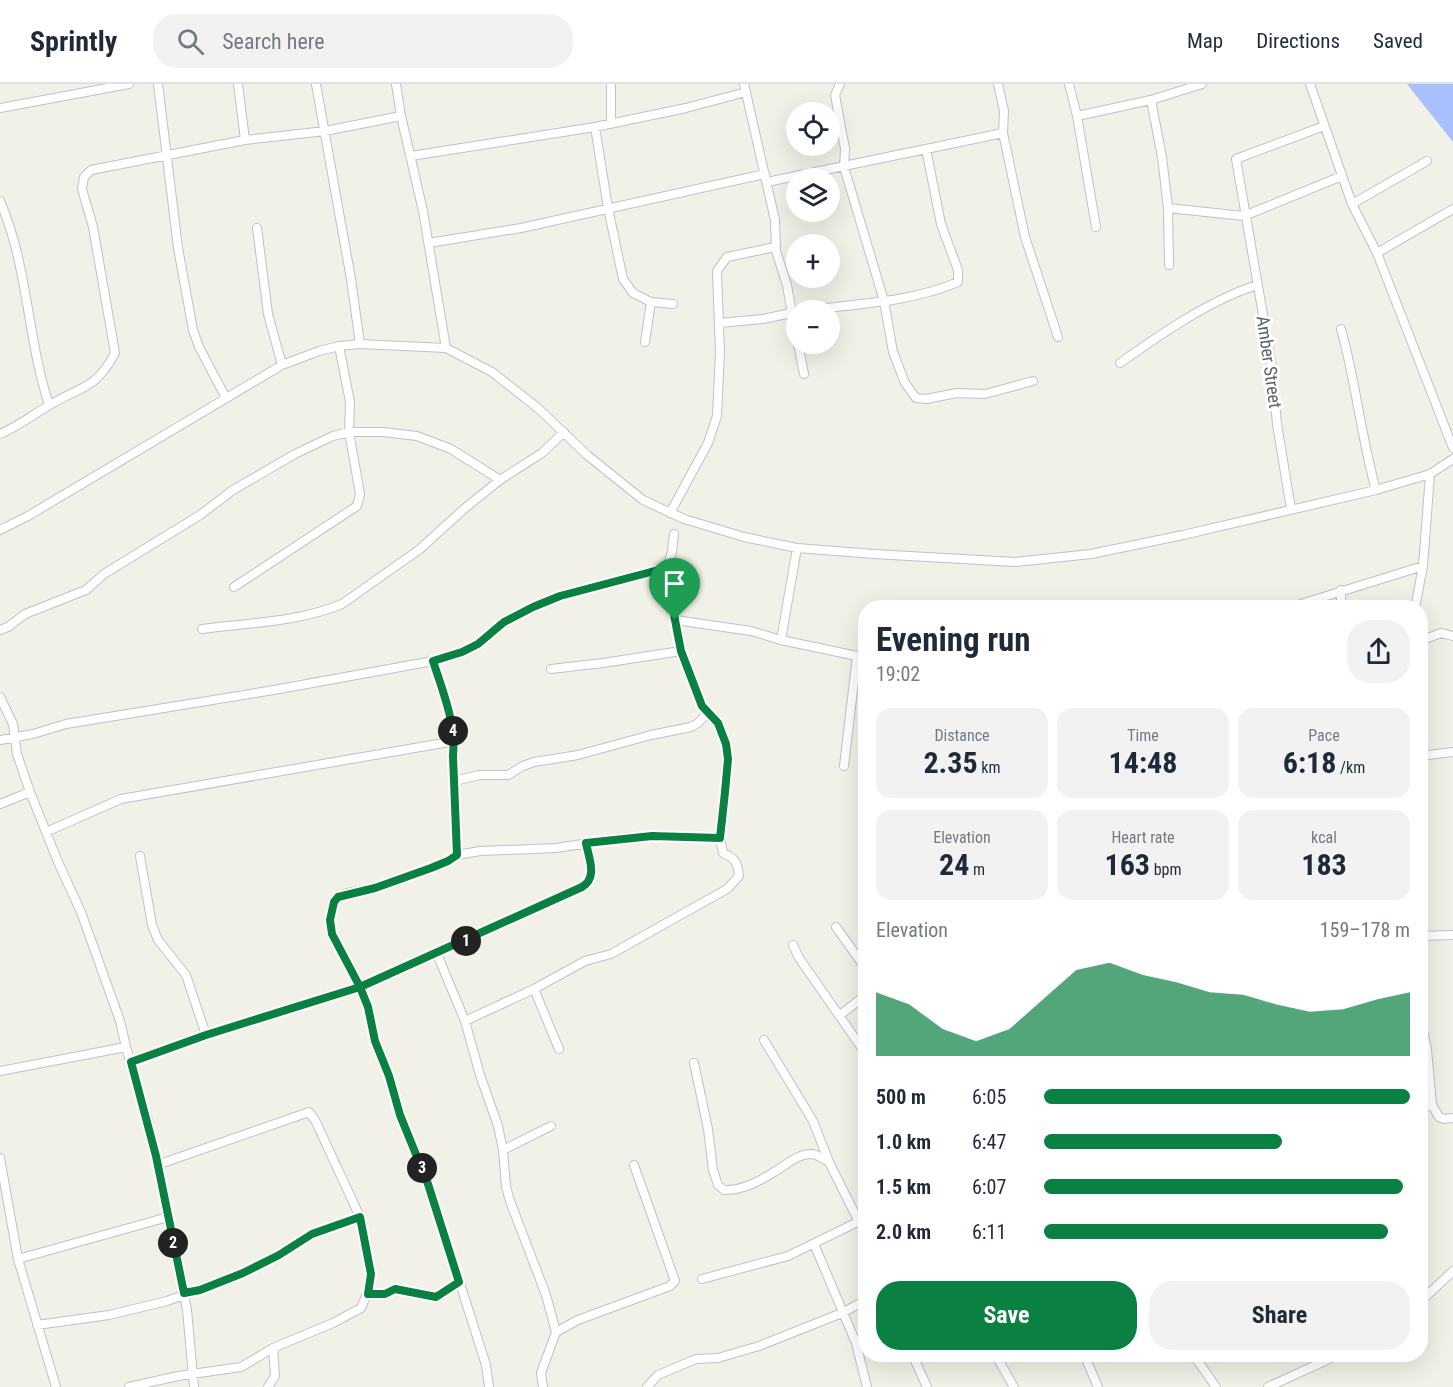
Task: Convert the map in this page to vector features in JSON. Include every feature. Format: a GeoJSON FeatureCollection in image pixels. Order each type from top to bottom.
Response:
{"type":"FeatureCollection","features":[{"type":"Feature","properties":{"kind":"street"},"geometry":{"type":"LineString","coordinates":[[0,108],[129,84]]}},
{"type":"Feature","properties":{"kind":"street"},"geometry":{"type":"LineString","coordinates":[[158,84],[178,248],[193,330],[199,347],[226,398]]}},
{"type":"Feature","properties":{"kind":"street"},"geometry":{"type":"LineString","coordinates":[[238,84],[244,140]]}},
{"type":"Feature","properties":{"kind":"street"},"geometry":{"type":"LineString","coordinates":[[316,84],[351,279],[360,344]]}},
{"type":"Feature","properties":{"kind":"street"},"geometry":{"type":"LineString","coordinates":[[396,84],[429,243],[446,348]]}},
{"type":"Feature","properties":{"kind":"street"},"geometry":{"type":"LineString","coordinates":[[611,84],[611,123]]}},
{"type":"Feature","properties":{"kind":"street"},"geometry":{"type":"LineString","coordinates":[[840,84],[835,95],[845,149],[844,167],[884,301],[893,352],[906,383],[916,398],[926,399],[957,393],[985,394],[1033,381]]}},
{"type":"Feature","properties":{"kind":"street"},"geometry":{"type":"LineString","coordinates":[[998,84],[1004,111],[1003,133],[1025,237],[1058,338]]}},
{"type":"Feature","properties":{"kind":"street"},"geometry":{"type":"LineString","coordinates":[[1069,84],[1077,116],[1096,227]]}},
{"type":"Feature","properties":{"kind":"street"},"geometry":{"type":"LineString","coordinates":[[1077,116],[1151,100],[1202,84]]}},
{"type":"Feature","properties":{"kind":"street"},"geometry":{"type":"LineString","coordinates":[[1310,84],[1352,204],[1377,253],[1453,448]]}},
{"type":"Feature","properties":{"kind":"street"},"geometry":{"type":"LineString","coordinates":[[411,156],[595,127],[686,108],[745,88],[776,229],[775,247],[791,300]]}},
{"type":"Feature","properties":{"kind":"street"},"geometry":{"type":"LineString","coordinates":[[1151,100],[1162,157],[1168,208],[1169,265]]}},
{"type":"Feature","properties":{"kind":"street"},"geometry":{"type":"LineString","coordinates":[[0,434],[94,382],[107,368],[115,353],[93,227],[82,189],[84,177],[91,170],[244,140],[325,131],[401,116]]}},
{"type":"Feature","properties":{"kind":"street","name":"Amber Street"},"geometry":{"type":"LineString","coordinates":[[1291,509],[1277,424],[1270,361],[1236,159],[1324,126]]}},
{"type":"Feature","properties":{"kind":"street"},"geometry":{"type":"LineString","coordinates":[[595,127],[608,208],[623,279],[633,293],[651,302],[673,304]]}},
{"type":"Feature","properties":{"kind":"street"},"geometry":{"type":"LineString","coordinates":[[429,243],[521,228],[608,208],[766,178],[844,167],[1003,133]]}},
{"type":"Feature","properties":{"kind":"street"},"geometry":{"type":"LineString","coordinates":[[840,306],[884,301],[942,289],[958,282],[958,270],[941,224],[926,149]]}},
{"type":"Feature","properties":{"kind":"street"},"geometry":{"type":"LineString","coordinates":[[1352,204],[1427,161]]}},
{"type":"Feature","properties":{"kind":"street"},"geometry":{"type":"LineString","coordinates":[[1168,208],[1245,216],[1342,176]]}},
{"type":"Feature","properties":{"kind":"street"},"geometry":{"type":"LineString","coordinates":[[0,201],[6,214],[26,292],[31,334],[49,405]]}},
{"type":"Feature","properties":{"kind":"street"},"geometry":{"type":"LineString","coordinates":[[1377,253],[1453,210]]}},
{"type":"Feature","properties":{"kind":"street"},"geometry":{"type":"LineString","coordinates":[[257,228],[268,314],[282,365]]}},
{"type":"Feature","properties":{"kind":"street"},"geometry":{"type":"LineString","coordinates":[[670,513],[715,429],[719,396],[717,277],[719,265],[734,254],[775,247]]}},
{"type":"Feature","properties":{"kind":"street"},"geometry":{"type":"LineString","coordinates":[[1120,363],[1219,300],[1257,285]]}},
{"type":"Feature","properties":{"kind":"street"},"geometry":{"type":"LineString","coordinates":[[645,342],[651,302]]}},
{"type":"Feature","properties":{"kind":"street"},"geometry":{"type":"LineString","coordinates":[[719,322],[763,319],[786,314]]}},
{"type":"Feature","properties":{"kind":"street"},"geometry":{"type":"LineString","coordinates":[[1341,329],[1352,368],[1365,449],[1376,490]]}},
{"type":"Feature","properties":{"kind":"street"},"geometry":{"type":"LineString","coordinates":[[0,528],[28,516],[282,365],[318,351],[360,344],[446,348],[492,372],[539,409],[587,455],[643,500],[670,513],[722,532],[797,548],[941,559],[1015,561],[1091,554],[1376,490],[1430,474],[1453,459]]}},
{"type":"Feature","properties":{"kind":"street"},"geometry":{"type":"LineString","coordinates":[[234,587],[357,506],[360,494],[350,432],[350,402],[339,346]]}},
{"type":"Feature","properties":{"kind":"street"},"geometry":{"type":"LineString","coordinates":[[800,354],[804,374]]}},
{"type":"Feature","properties":{"kind":"street"},"geometry":{"type":"LineString","coordinates":[[0,630],[25,614],[86,590],[104,574],[200,515],[233,490],[295,454],[333,436],[350,432],[383,432],[433,440],[501,480]]}},
{"type":"Feature","properties":{"kind":"street"},"geometry":{"type":"LineString","coordinates":[[202,629],[282,619],[327,610],[342,604],[420,549],[465,508],[501,480],[542,453],[564,432]]}},
{"type":"Feature","properties":{"kind":"street"},"geometry":{"type":"LineString","coordinates":[[1417,600],[1424,566],[1430,474]]}},
{"type":"Feature","properties":{"kind":"street"},"geometry":{"type":"LineString","coordinates":[[465,1021],[534,989],[585,961],[610,954],[727,889],[739,876],[738,866],[733,858],[723,853],[720,838],[728,759],[726,744],[718,723],[702,706],[681,651],[675,620],[666,568],[672,552],[674,534]]}},
{"type":"Feature","properties":{"kind":"street"},"geometry":{"type":"LineString","coordinates":[[781,640],[797,548]]}},
{"type":"Feature","properties":{"kind":"street"},"geometry":{"type":"LineString","coordinates":[[1312,600],[1424,566]]}},
{"type":"Feature","properties":{"kind":"street"},"geometry":{"type":"LineString","coordinates":[[0,740],[66,724],[433,661],[470,648],[504,622],[560,596],[666,568]]}},
{"type":"Feature","properties":{"kind":"street"},"geometry":{"type":"LineString","coordinates":[[1341,590],[1341,600]]}},
{"type":"Feature","properties":{"kind":"street"},"geometry":{"type":"LineString","coordinates":[[675,620],[751,631],[781,640],[858,654]]}},
{"type":"Feature","properties":{"kind":"street"},"geometry":{"type":"LineString","coordinates":[[1428,638],[1441,633],[1453,636]]}},
{"type":"Feature","properties":{"kind":"street"},"geometry":{"type":"LineString","coordinates":[[551,669],[681,651]]}},
{"type":"Feature","properties":{"kind":"street"},"geometry":{"type":"LineString","coordinates":[[433,661],[449,709],[455,741],[457,855]]}},
{"type":"Feature","properties":{"kind":"street"},"geometry":{"type":"LineString","coordinates":[[844,766],[858,675]]}},
{"type":"Feature","properties":{"kind":"street"},"geometry":{"type":"LineString","coordinates":[[0,697],[13,724],[17,754],[30,792],[94,944],[120,1021],[148,1121],[184,1293],[194,1387]]}},
{"type":"Feature","properties":{"kind":"street"},"geometry":{"type":"LineString","coordinates":[[455,781],[479,776],[508,775],[534,762],[578,755],[651,735],[691,727],[707,713]]}},
{"type":"Feature","properties":{"kind":"street"},"geometry":{"type":"LineString","coordinates":[[46,832],[121,799],[455,741]]}},
{"type":"Feature","properties":{"kind":"street"},"geometry":{"type":"LineString","coordinates":[[1428,755],[1453,752]]}},
{"type":"Feature","properties":{"kind":"street"},"geometry":{"type":"LineString","coordinates":[[0,804],[30,792]]}},
{"type":"Feature","properties":{"kind":"street"},"geometry":{"type":"LineString","coordinates":[[489,1387],[486,1365],[428,1184],[400,1115],[389,1076],[375,1041],[368,1007],[332,934],[330,920],[334,902],[338,897],[347,893],[375,888],[441,865],[457,855],[480,851],[545,848],[652,836],[720,838]]}},
{"type":"Feature","properties":{"kind":"street"},"geometry":{"type":"LineString","coordinates":[[131,1062],[206,1035],[360,987],[437,954],[589,882],[592,874],[586,843]]}},
{"type":"Feature","properties":{"kind":"street"},"geometry":{"type":"LineString","coordinates":[[140,856],[152,925],[158,940],[186,975],[206,1035]]}},
{"type":"Feature","properties":{"kind":"street"},"geometry":{"type":"LineString","coordinates":[[836,927],[858,958]]}},
{"type":"Feature","properties":{"kind":"street"},"geometry":{"type":"LineString","coordinates":[[1428,936],[1453,935]]}},
{"type":"Feature","properties":{"kind":"street"},"geometry":{"type":"LineString","coordinates":[[793,945],[799,958],[858,1042]]}},
{"type":"Feature","properties":{"kind":"street"},"geometry":{"type":"LineString","coordinates":[[437,954],[465,1021],[480,1075],[498,1126],[510,1201],[546,1295],[556,1332],[541,1373],[543,1387]]}},
{"type":"Feature","properties":{"kind":"street"},"geometry":{"type":"LineString","coordinates":[[534,989],[559,1049]]}},
{"type":"Feature","properties":{"kind":"street"},"geometry":{"type":"LineString","coordinates":[[840,1015],[858,1001]]}},
{"type":"Feature","properties":{"kind":"street"},"geometry":{"type":"LineString","coordinates":[[764,1040],[813,1121],[829,1162],[858,1213]]}},
{"type":"Feature","properties":{"kind":"street"},"geometry":{"type":"LineString","coordinates":[[0,1071],[126,1047]]}},
{"type":"Feature","properties":{"kind":"street"},"geometry":{"type":"LineString","coordinates":[[694,1063],[708,1129],[713,1170],[718,1185],[724,1190],[741,1188],[803,1155],[817,1155],[829,1162]]}},
{"type":"Feature","properties":{"kind":"street"},"geometry":{"type":"LineString","coordinates":[[1428,1063],[1431,1105],[1439,1117],[1453,1118]]}},
{"type":"Feature","properties":{"kind":"street"},"geometry":{"type":"LineString","coordinates":[[129,1387],[241,1367],[273,1348],[355,1313],[361,1308],[368,1294],[371,1274],[360,1217],[315,1120],[309,1112],[157,1165]]}},
{"type":"Feature","properties":{"kind":"street"},"geometry":{"type":"LineString","coordinates":[[503,1150],[551,1126]]}},
{"type":"Feature","properties":{"kind":"street"},"geometry":{"type":"LineString","coordinates":[[0,1158],[18,1258],[56,1387]]}},
{"type":"Feature","properties":{"kind":"street"},"geometry":{"type":"LineString","coordinates":[[556,1332],[578,1320],[670,1286],[675,1281],[634,1165]]}},
{"type":"Feature","properties":{"kind":"street"},"geometry":{"type":"LineString","coordinates":[[18,1258],[168,1217]]}},
{"type":"Feature","properties":{"kind":"street"},"geometry":{"type":"LineString","coordinates":[[37,1325],[148,1307],[184,1293],[200,1290],[243,1273],[279,1255],[312,1234],[360,1217]]}},
{"type":"Feature","properties":{"kind":"street"},"geometry":{"type":"LineString","coordinates":[[702,1279],[749,1265],[781,1259],[858,1222]]}},
{"type":"Feature","properties":{"kind":"street"},"geometry":{"type":"LineString","coordinates":[[814,1244],[842,1313],[858,1344]]}},
{"type":"Feature","properties":{"kind":"street"},"geometry":{"type":"LineString","coordinates":[[1428,1294],[1453,1271]]}},
{"type":"Feature","properties":{"kind":"street"},"geometry":{"type":"LineString","coordinates":[[368,1294],[385,1294],[395,1289],[436,1297],[459,1282]]}},
{"type":"Feature","properties":{"kind":"street"},"geometry":{"type":"LineString","coordinates":[[647,1387],[658,1375],[696,1359],[718,1358],[759,1346],[858,1304]]}},
{"type":"Feature","properties":{"kind":"street"},"geometry":{"type":"LineString","coordinates":[[268,1387],[275,1376],[273,1348]]}},
{"type":"Feature","properties":{"kind":"street"},"geometry":{"type":"LineString","coordinates":[[863,1362],[867,1387]]}},
{"type":"Feature","properties":{"kind":"street"},"geometry":{"type":"LineString","coordinates":[[916,1362],[927,1387]]}},
{"type":"Feature","properties":{"kind":"street"},"geometry":{"type":"LineString","coordinates":[[1000,1362],[1014,1387]]}},
{"type":"Feature","properties":{"kind":"street"},"geometry":{"type":"LineString","coordinates":[[1087,1362],[1098,1387]]}},
{"type":"Feature","properties":{"kind":"street"},"geometry":{"type":"LineString","coordinates":[[1199,1362],[1216,1387]]}},
{"type":"Feature","properties":{"kind":"street"},"geometry":{"type":"LineString","coordinates":[[1269,1387],[1284,1384],[1325,1362]]}},
{"type":"Feature","properties":{"kind":"water"},"geometry":{"type":"Polygon","coordinates":[[[1407,84],[1453,84],[1453,142],[1407,84]]]}},
{"type":"Feature","properties":{"kind":"route"},"geometry":{"type":"LineString","coordinates":[[675,620],[666,568],[560,596],[504,622],[478,644],[462,652],[433,661],[449,709],[455,741],[453,756],[457,855],[441,865],[375,888],[338,897],[331,911],[332,934],[360,987],[368,1007],[375,1041],[389,1076],[400,1115],[428,1184],[459,1282],[436,1297],[403,1289],[395,1289],[385,1294],[368,1294],[370,1262],[360,1217],[312,1234],[279,1255],[243,1273],[200,1290],[184,1293],[148,1121],[131,1062],[206,1035],[360,987],[582,887],[589,882],[592,874],[586,843],[652,836],[720,838],[728,759],[726,744],[718,723],[702,706],[681,651],[675,620]]}}]}
